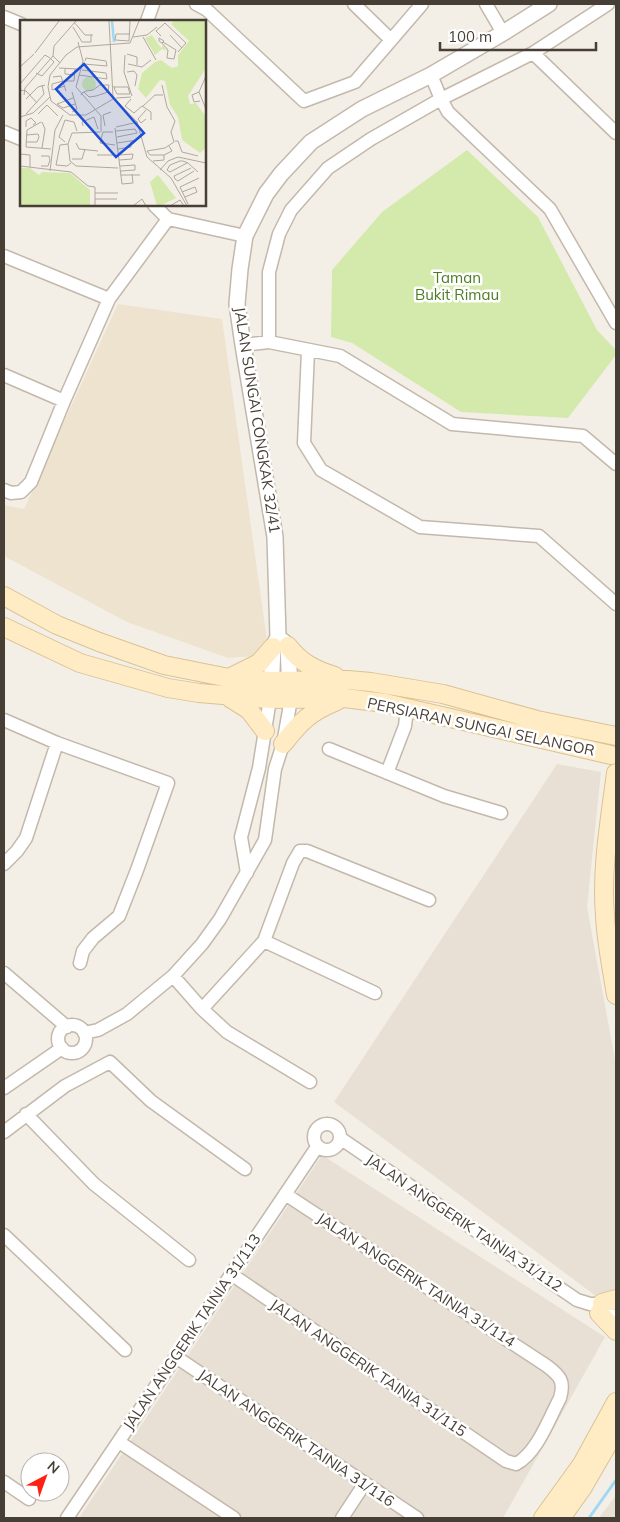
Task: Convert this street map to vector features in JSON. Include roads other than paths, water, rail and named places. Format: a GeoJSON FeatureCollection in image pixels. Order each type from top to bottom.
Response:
{"type":"FeatureCollection","features":[{"type":"Feature","properties":{"kind":"main road","name":"PERSIARAN SUNGAI SELANGOR"},"geometry":{"type":"LineString","coordinates":[[4,596],[57,625],[98,642],[164,665],[229,678],[272,682],[290,690],[384,702],[614,761]]}},
{"type":"Feature","properties":{"kind":"main road","name":"PERSIARAN SUNGAI SELANGOR"},"geometry":{"type":"LineString","coordinates":[[4,627],[80,663],[168,688],[270,700],[290,690],[348,680],[443,694],[537,720],[616,737]]}},
{"type":"Feature","properties":{"kind":"main road"},"geometry":{"type":"LineString","coordinates":[[229,678],[259,663],[280,643],[309,666],[348,680]]}},
{"type":"Feature","properties":{"kind":"main road"},"geometry":{"type":"LineString","coordinates":[[224,695],[248,710],[265,731]]}},
{"type":"Feature","properties":{"kind":"main road"},"geometry":{"type":"LineString","coordinates":[[283,744],[302,720],[320,708],[344,698]]}},
{"type":"Feature","properties":{"kind":"main road"},"geometry":{"type":"LineString","coordinates":[[614,761],[611,748],[616,737]]}},
{"type":"Feature","properties":{"kind":"main road"},"geometry":{"type":"LineString","coordinates":[[616,774],[604,886],[609,952],[616,995]]}},
{"type":"Feature","properties":{"kind":"main road"},"geometry":{"type":"LineString","coordinates":[[607,1307],[616,1330]]}},
{"type":"Feature","properties":{"kind":"main road"},"geometry":{"type":"LineString","coordinates":[[543,1518],[582,1464],[616,1402]]}},
{"type":"Feature","properties":{"kind":"main road"},"geometry":{"type":"LineString","coordinates":[[561,1518],[583,1487],[616,1430]]}},
{"type":"Feature","properties":{"kind":"street"},"geometry":{"type":"LineString","coordinates":[[147,20],[153,4]]}},
{"type":"Feature","properties":{"kind":"street"},"geometry":{"type":"LineString","coordinates":[[196,4],[207,10],[304,102],[355,82],[422,4]]}},
{"type":"Feature","properties":{"kind":"street"},"geometry":{"type":"LineString","coordinates":[[354,4],[390,39]]}},
{"type":"Feature","properties":{"kind":"street"},"geometry":{"type":"LineString","coordinates":[[486,4],[503,33]]}},
{"type":"Feature","properties":{"kind":"street","name":"JALAN SUNGAI CONGKAK 32/41"},"geometry":{"type":"LineString","coordinates":[[280,643],[275,537],[237,304],[245,236],[266,194],[281,174],[311,142],[362,109],[431,75],[549,4]]}},
{"type":"Feature","properties":{"kind":"street"},"geometry":{"type":"LineString","coordinates":[[269,342],[269,272],[278,234],[291,210],[328,168],[370,139],[441,99],[533,53],[608,4]]}},
{"type":"Feature","properties":{"kind":"street"},"geometry":{"type":"LineString","coordinates":[[4,17],[20,24]]}},
{"type":"Feature","properties":{"kind":"street"},"geometry":{"type":"LineString","coordinates":[[533,53],[616,133]]}},
{"type":"Feature","properties":{"kind":"street"},"geometry":{"type":"LineString","coordinates":[[431,75],[448,112],[550,209],[616,323]]}},
{"type":"Feature","properties":{"kind":"street"},"geometry":{"type":"LineString","coordinates":[[4,132],[20,139]]}},
{"type":"Feature","properties":{"kind":"street"},"geometry":{"type":"LineString","coordinates":[[155,206],[168,219],[245,236]]}},
{"type":"Feature","properties":{"kind":"street"},"geometry":{"type":"LineString","coordinates":[[4,490],[11,493],[21,492],[31,482],[109,299],[168,219]]}},
{"type":"Feature","properties":{"kind":"street"},"geometry":{"type":"LineString","coordinates":[[4,256],[109,299]]}},
{"type":"Feature","properties":{"kind":"street"},"geometry":{"type":"LineString","coordinates":[[243,345],[269,342],[340,356],[452,424],[583,436],[616,464]]}},
{"type":"Feature","properties":{"kind":"street"},"geometry":{"type":"LineString","coordinates":[[308,351],[304,443],[321,470],[420,526],[539,536],[616,604]]}},
{"type":"Feature","properties":{"kind":"street"},"geometry":{"type":"LineString","coordinates":[[4,375],[64,401]]}},
{"type":"Feature","properties":{"kind":"street"},"geometry":{"type":"LineString","coordinates":[[247,873],[241,837],[259,768],[280,643]]}},
{"type":"Feature","properties":{"kind":"street"},"geometry":{"type":"LineString","coordinates":[[84,1033],[98,1030],[127,1014],[173,976],[202,944],[220,919],[265,840],[275,769],[283,744],[290,690],[280,643]]}},
{"type":"Feature","properties":{"kind":"street"},"geometry":{"type":"LineString","coordinates":[[387,773],[405,726],[407,708]]}},
{"type":"Feature","properties":{"kind":"street"},"geometry":{"type":"LineString","coordinates":[[4,720],[57,743],[168,783],[119,916],[93,938],[83,951],[80,962]]}},
{"type":"Feature","properties":{"kind":"street"},"geometry":{"type":"LineString","coordinates":[[4,864],[17,851],[26,838],[57,743]]}},
{"type":"Feature","properties":{"kind":"street"},"geometry":{"type":"LineString","coordinates":[[329,749],[444,796],[501,813]]}},
{"type":"Feature","properties":{"kind":"street"},"geometry":{"type":"LineString","coordinates":[[248,809],[270,812]]}},
{"type":"Feature","properties":{"kind":"street"},"geometry":{"type":"LineString","coordinates":[[202,1009],[264,941],[292,863],[300,851],[307,851],[429,900]]}},
{"type":"Feature","properties":{"kind":"street"},"geometry":{"type":"LineString","coordinates":[[264,941],[375,993]]}},
{"type":"Feature","properties":{"kind":"street"},"geometry":{"type":"LineString","coordinates":[[4,975],[67,1027]]}},
{"type":"Feature","properties":{"kind":"street"},"geometry":{"type":"LineString","coordinates":[[173,976],[202,1009],[227,1032],[310,1082]]}},
{"type":"Feature","properties":{"kind":"street"},"geometry":{"type":"LineString","coordinates":[[77,1026],[84,1033],[85,1044],[78,1052],[71,1053],[62,1048],[60,1044],[59,1035],[67,1027],[77,1026]]}},
{"type":"Feature","properties":{"kind":"street"},"geometry":{"type":"LineString","coordinates":[[4,1088],[62,1048]]}},
{"type":"Feature","properties":{"kind":"street"},"geometry":{"type":"LineString","coordinates":[[4,1132],[65,1086],[110,1062],[151,1101],[245,1169]]}},
{"type":"Feature","properties":{"kind":"street"},"geometry":{"type":"LineString","coordinates":[[26,1114],[94,1184],[189,1260]]}},
{"type":"Feature","properties":{"kind":"street"},"geometry":{"type":"LineString","coordinates":[[323,1124],[335,1126],[338,1130],[339,1142],[333,1149],[324,1150],[317,1147],[314,1141],[314,1133],[319,1126],[323,1124]]}},
{"type":"Feature","properties":{"kind":"street","name":"JALAN ANGGERIK TAINIA 31/112"},"geometry":{"type":"LineString","coordinates":[[340,1138],[577,1300],[607,1307]]}},
{"type":"Feature","properties":{"kind":"street","name":"JALAN ANGGERIK TAINIA 31/113"},"geometry":{"type":"LineString","coordinates":[[67,1518],[317,1147]]}},
{"type":"Feature","properties":{"kind":"street","name":"JALAN ANGGERIK TAINIA 31/114"},"geometry":{"type":"LineString","coordinates":[[285,1194],[547,1366],[560,1377],[563,1390],[560,1398],[529,1455],[516,1464],[506,1461]]}},
{"type":"Feature","properties":{"kind":"street"},"geometry":{"type":"LineString","coordinates":[[4,1235],[125,1350]]}},
{"type":"Feature","properties":{"kind":"street","name":"JALAN ANGGERIK TAINIA 31/115"},"geometry":{"type":"LineString","coordinates":[[231,1274],[506,1461]]}},
{"type":"Feature","properties":{"kind":"street","name":"JALAN ANGGERIK TAINIA 31/116"},"geometry":{"type":"LineString","coordinates":[[176,1357],[417,1518]]}},
{"type":"Feature","properties":{"kind":"street"},"geometry":{"type":"LineString","coordinates":[[119,1442],[234,1518]]}},
{"type":"Feature","properties":{"kind":"street"},"geometry":{"type":"LineString","coordinates":[[4,1482],[20,1492]]}},
{"type":"Feature","properties":{"kind":"street"},"geometry":{"type":"LineString","coordinates":[[342,1518],[365,1483]]}},
{"type":"Feature","properties":{"kind":"waterway"},"geometry":{"type":"LineString","coordinates":[[589,1518],[616,1480]]}},
{"type":"Feature","properties":{"kind":"park label","name":"Taman Bukit Rimau"},"geometry":{"type":"Point","coordinates":[457,286]}}]}
